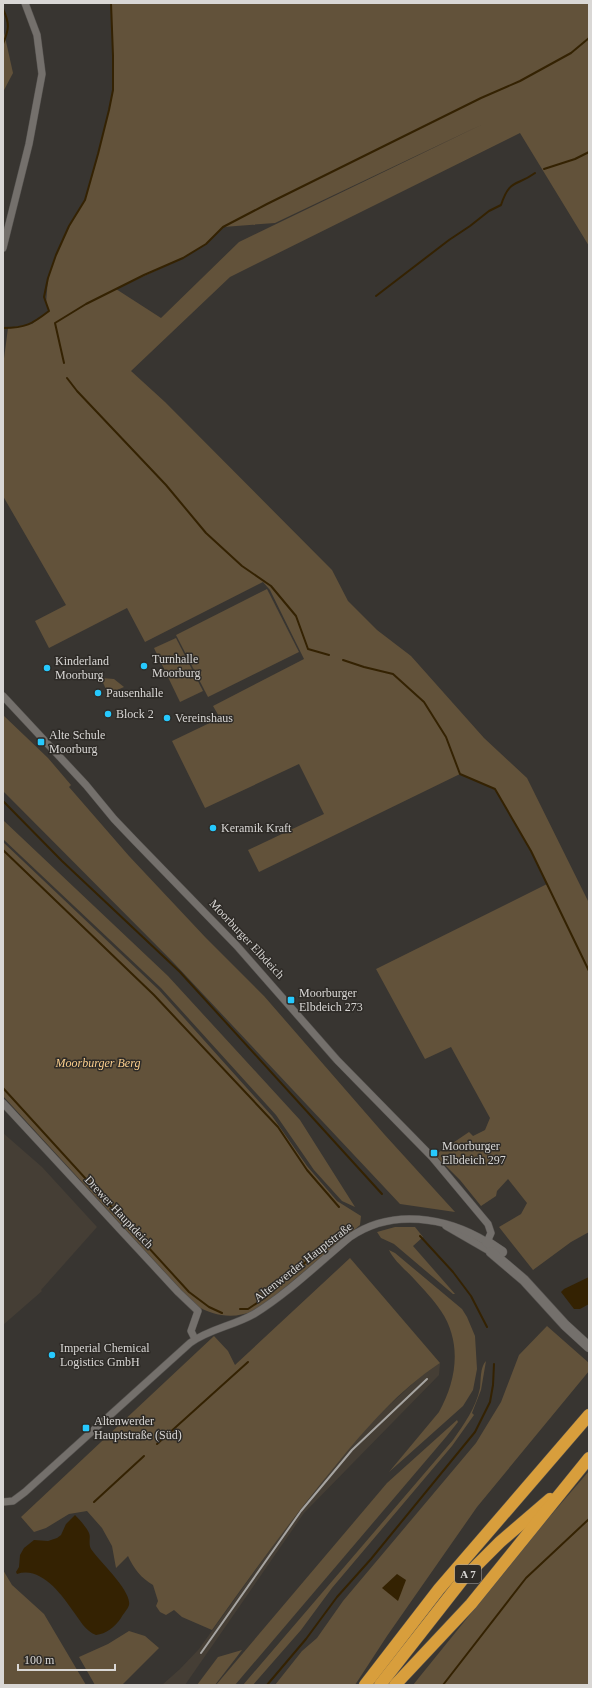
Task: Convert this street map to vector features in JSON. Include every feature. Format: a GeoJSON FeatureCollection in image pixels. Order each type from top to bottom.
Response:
{"type":"FeatureCollection","features":[{"type":"Feature","properties":{"kind":"highway","name":"A 7"},"geometry":{"type":"LineString","coordinates":[[365,1685],[439,1589],[589,1415]]}},
{"type":"Feature","properties":{"kind":"highway","name":"A 7"},"geometry":{"type":"LineString","coordinates":[[395,1685],[471,1604],[589,1458]]}},
{"type":"Feature","properties":{"kind":"highway","name":"A 7"},"geometry":{"type":"LineString","coordinates":[[382,1683],[463,1579],[504,1538],[568,1484]]}},
{"type":"Feature","properties":{"kind":"street"},"geometry":{"type":"LineString","coordinates":[[3,248],[34,122],[42,74],[37,35],[25,3]]}},
{"type":"Feature","properties":{"kind":"street","name":"Moorburger Elbdeich"},"geometry":{"type":"LineString","coordinates":[[3,696],[86,785],[134,842],[237,946],[337,1060],[432,1157],[488,1224],[491,1233],[487,1242],[491,1252]]}},
{"type":"Feature","properties":{"kind":"street","name":"Drewer Hauptdeich"},"geometry":{"type":"LineString","coordinates":[[3,1103],[178,1292],[198,1311],[191,1331],[195,1339]]}},
{"type":"Feature","properties":{"kind":"street","name":"Altenwerder Hauptstraße"},"geometry":{"type":"LineString","coordinates":[[3,1502],[13,1501],[25,1492],[182,1349],[195,1339],[216,1329],[243,1320],[260,1310],[350,1237],[366,1228],[382,1222],[411,1218],[464,1229],[487,1242]]}},
{"type":"Feature","properties":{"kind":"street","name":"Altenwerder Hauptstraße"},"geometry":{"type":"LineString","coordinates":[[443,1224],[491,1252]]}},
{"type":"Feature","properties":{"kind":"street"},"geometry":{"type":"LineString","coordinates":[[487,1242],[504,1254],[524,1273],[534,1285],[540,1296]]}},
{"type":"Feature","properties":{"kind":"street"},"geometry":{"type":"LineString","coordinates":[[491,1252],[514,1270],[540,1296],[565,1325],[589,1347]]}},
{"type":"Feature","properties":{"kind":"shaded area"},"geometry":{"type":"Polygon","coordinates":[[[3,1133],[42,1167],[97,1227],[41,1290],[42,1291],[3,1325],[3,1133]]]}},
{"type":"Feature","properties":{"kind":"shaded area"},"geometry":{"type":"Polygon","coordinates":[[[589,1277],[589,1304],[580,1309],[574,1309],[561,1292],[564,1289],[589,1277]]]}},
{"type":"Feature","properties":{"kind":"shaded area"},"geometry":{"type":"Polygon","coordinates":[[[440,1363],[439,1375],[304,1513],[185,1685],[162,1685],[199,1649],[300,1508],[372,1421],[422,1375],[440,1363]]]}},
{"type":"Feature","properties":{"kind":"shaded area"},"geometry":{"type":"Polygon","coordinates":[[[75,1515],[89,1533],[91,1549],[114,1576],[129,1599],[129,1605],[119,1621],[110,1630],[96,1635],[86,1628],[63,1597],[50,1583],[34,1574],[17,1574],[16,1572],[19,1567],[20,1555],[24,1548],[34,1540],[48,1541],[57,1538],[61,1535],[66,1524],[75,1515]]]}},
{"type":"Feature","properties":{"kind":"shaded area"},"geometry":{"type":"Polygon","coordinates":[[[397,1574],[406,1580],[398,1601],[382,1588],[397,1574]]]}},
{"type":"Feature","properties":{"kind":"green space"},"geometry":{"type":"Polygon","coordinates":[[[111,3],[589,3],[589,246],[520,133],[230,277],[131,371],[165,402],[332,570],[348,601],[377,630],[411,656],[484,738],[527,778],[589,903],[589,1232],[571,1242],[533,1270],[499,1227],[521,1214],[527,1203],[508,1179],[497,1191],[496,1196],[481,1206],[460,1180],[435,1155],[469,1132],[473,1136],[485,1130],[490,1118],[451,1047],[425,1059],[376,969],[547,884],[531,851],[495,789],[460,774],[259,872],[248,850],[324,814],[299,764],[205,808],[172,741],[220,718],[213,706],[304,659],[270,590],[263,582],[145,642],[127,608],[49,648],[35,621],[66,605],[3,496],[3,366],[8,328],[32,324],[49,311],[46,304],[48,278],[69,226],[85,200],[98,154],[113,90],[111,3]],[[483,124],[275,223],[223,227],[206,244],[183,258],[116,289],[161,318],[239,242],[483,124]]]}},
{"type":"Feature","properties":{"kind":"green space"},"geometry":{"type":"Polygon","coordinates":[[[3,28],[13,73],[3,92],[3,28]]]}},
{"type":"Feature","properties":{"kind":"green space"},"geometry":{"type":"Polygon","coordinates":[[[267,589],[299,652],[208,697],[176,635],[267,589]]]}},
{"type":"Feature","properties":{"kind":"green space"},"geometry":{"type":"Polygon","coordinates":[[[176,638],[203,691],[180,702],[154,648],[176,638]]]}},
{"type":"Feature","properties":{"kind":"green space"},"geometry":{"type":"Polygon","coordinates":[[[101,678],[114,679],[124,687],[108,694],[101,678]]]}},
{"type":"Feature","properties":{"kind":"green space"},"geometry":{"type":"Polygon","coordinates":[[[3,715],[48,758],[71,785],[69,787],[129,856],[206,938],[264,996],[384,1134],[455,1212],[400,1204],[172,961],[3,791],[3,715]]]}},
{"type":"Feature","properties":{"kind":"green space"},"geometry":{"type":"Polygon","coordinates":[[[3,820],[168,976],[300,1120],[355,1207],[342,1201],[314,1170],[276,1115],[161,988],[3,839],[3,820]]]}},
{"type":"Feature","properties":{"kind":"green space","name":"Moorburger Berg"},"geometry":{"type":"Polygon","coordinates":[[[3,842],[159,990],[272,1116],[307,1166],[337,1201],[361,1216],[360,1225],[259,1309],[234,1316],[227,1316],[211,1313],[195,1305],[3,1096],[3,842]]]}},
{"type":"Feature","properties":{"kind":"green space"},"geometry":{"type":"Polygon","coordinates":[[[395,1227],[415,1227],[423,1237],[413,1246],[455,1294],[453,1294],[394,1244],[381,1238],[377,1232],[395,1227]]]}},
{"type":"Feature","properties":{"kind":"green space"},"geometry":{"type":"Polygon","coordinates":[[[389,1250],[395,1253],[462,1309],[475,1336],[477,1369],[473,1390],[463,1406],[389,1472],[439,1412],[450,1387],[455,1361],[452,1335],[448,1323],[441,1311],[429,1295],[397,1262],[389,1250]]]}},
{"type":"Feature","properties":{"kind":"green space"},"geometry":{"type":"Polygon","coordinates":[[[350,1258],[440,1363],[397,1397],[360,1437],[288,1526],[212,1630],[182,1617],[174,1610],[166,1615],[160,1612],[156,1606],[158,1601],[153,1585],[138,1573],[128,1556],[116,1568],[112,1546],[102,1528],[87,1511],[69,1514],[46,1528],[34,1532],[21,1517],[214,1336],[228,1351],[235,1365],[350,1258]]]}},
{"type":"Feature","properties":{"kind":"green space"},"geometry":{"type":"Polygon","coordinates":[[[547,1326],[589,1363],[589,1371],[477,1507],[387,1636],[355,1685],[275,1685],[302,1651],[317,1638],[343,1601],[476,1443],[501,1402],[519,1355],[547,1326]]]}},
{"type":"Feature","properties":{"kind":"green space"},"geometry":{"type":"Polygon","coordinates":[[[486,1361],[481,1390],[472,1413],[474,1415],[452,1446],[332,1588],[301,1630],[253,1685],[243,1685],[453,1440],[469,1416],[476,1402],[480,1388],[482,1370],[486,1361]]]}},
{"type":"Feature","properties":{"kind":"green space"},"geometry":{"type":"Polygon","coordinates":[[[457,1420],[458,1422],[446,1437],[235,1685],[216,1685],[387,1483],[457,1420]]]}},
{"type":"Feature","properties":{"kind":"green space"},"geometry":{"type":"Polygon","coordinates":[[[589,1471],[589,1685],[413,1685],[539,1529],[589,1471]]]}},
{"type":"Feature","properties":{"kind":"green space"},"geometry":{"type":"Polygon","coordinates":[[[3,1570],[12,1585],[44,1614],[86,1685],[3,1685],[3,1570]]]}},
{"type":"Feature","properties":{"kind":"green space"},"geometry":{"type":"Polygon","coordinates":[[[129,1631],[145,1636],[159,1648],[122,1685],[95,1685],[79,1657],[108,1644],[129,1631]]]}},
{"type":"Feature","properties":{"kind":"green space"},"geometry":{"type":"Polygon","coordinates":[[[242,1650],[215,1685],[197,1685],[218,1657],[242,1650]]]}},
{"type":"Feature","properties":{"kind":"waterway"},"geometry":{"type":"LineString","coordinates":[[3,328],[23,326],[38,319],[49,311],[44,297],[48,278],[69,226],[85,200],[109,110],[113,90],[111,3]]}},
{"type":"Feature","properties":{"kind":"waterway"},"geometry":{"type":"LineString","coordinates":[[3,9],[8,23],[7,34],[3,44]]}},
{"type":"Feature","properties":{"kind":"waterway"},"geometry":{"type":"LineString","coordinates":[[64,363],[55,323],[86,304],[144,275],[183,258],[206,244],[223,227],[481,98],[520,81],[571,53],[589,38]]}},
{"type":"Feature","properties":{"kind":"waterway"},"geometry":{"type":"LineString","coordinates":[[544,169],[575,159],[589,152]]}},
{"type":"Feature","properties":{"kind":"waterway"},"geometry":{"type":"LineString","coordinates":[[376,296],[449,240],[489,211],[501,205],[507,191],[514,184],[535,173]]}},
{"type":"Feature","properties":{"kind":"waterway"},"geometry":{"type":"LineString","coordinates":[[67,378],[77,391],[166,485],[206,533],[242,566],[271,586],[296,616],[308,649],[329,655]]}},
{"type":"Feature","properties":{"kind":"waterway"},"geometry":{"type":"LineString","coordinates":[[343,660],[393,674],[424,702],[446,737],[460,774],[495,789],[531,851],[589,971]]}},
{"type":"Feature","properties":{"kind":"waterway"},"geometry":{"type":"LineString","coordinates":[[3,801],[62,861],[180,972],[382,1194]]}},
{"type":"Feature","properties":{"kind":"waterway"},"geometry":{"type":"LineString","coordinates":[[3,850],[154,995],[278,1127],[307,1170],[339,1207]]}},
{"type":"Feature","properties":{"kind":"waterway"},"geometry":{"type":"LineString","coordinates":[[3,1088],[189,1292],[209,1307],[222,1313]]}},
{"type":"Feature","properties":{"kind":"waterway"},"geometry":{"type":"LineString","coordinates":[[240,1309],[248,1309],[266,1297],[339,1233]]}},
{"type":"Feature","properties":{"kind":"waterway"},"geometry":{"type":"LineString","coordinates":[[420,1236],[453,1272],[471,1296],[487,1327]]}},
{"type":"Feature","properties":{"kind":"waterway"},"geometry":{"type":"LineString","coordinates":[[157,1444],[248,1362]]}},
{"type":"Feature","properties":{"kind":"waterway"},"geometry":{"type":"LineString","coordinates":[[267,1685],[306,1639],[337,1597],[371,1559],[475,1432],[490,1402],[493,1385],[494,1364]]}},
{"type":"Feature","properties":{"kind":"waterway"},"geometry":{"type":"LineString","coordinates":[[94,1502],[144,1456]]}},
{"type":"Feature","properties":{"kind":"waterway"},"geometry":{"type":"LineString","coordinates":[[443,1685],[526,1578],[589,1519]]}},
{"type":"Feature","properties":{"kind":"railway"},"geometry":{"type":"LineString","coordinates":[[201,1653],[301,1511],[352,1450],[427,1379]]}},
{"type":"Feature","properties":{"kind":"place","name":"Turnhalle Moorburg"},"geometry":{"type":"Point","coordinates":[144,666]}},
{"type":"Feature","properties":{"kind":"place","name":"Kinderland Moorburg"},"geometry":{"type":"Point","coordinates":[47,668]}},
{"type":"Feature","properties":{"kind":"place","name":"Pausenhalle"},"geometry":{"type":"Point","coordinates":[98,693]}},
{"type":"Feature","properties":{"kind":"place","name":"Block 2"},"geometry":{"type":"Point","coordinates":[108,714]}},
{"type":"Feature","properties":{"kind":"place","name":"Vereinshaus"},"geometry":{"type":"Point","coordinates":[167,718]}},
{"type":"Feature","properties":{"kind":"place","name":"Alte Schule Moorburg"},"geometry":{"type":"Point","coordinates":[41,742]}},
{"type":"Feature","properties":{"kind":"place","name":"Keramik Kraft"},"geometry":{"type":"Point","coordinates":[213,828]}},
{"type":"Feature","properties":{"kind":"place","name":"Moorburger Elbdeich 273"},"geometry":{"type":"Point","coordinates":[291,1000]}},
{"type":"Feature","properties":{"kind":"place","name":"Moorburger Elbdeich 297"},"geometry":{"type":"Point","coordinates":[434,1153]}},
{"type":"Feature","properties":{"kind":"place","name":"Imperial Chemical Logistics GmbH"},"geometry":{"type":"Point","coordinates":[52,1355]}},
{"type":"Feature","properties":{"kind":"place","name":"Altenwerder Hauptstraße (Süd)"},"geometry":{"type":"Point","coordinates":[86,1428]}}]}
